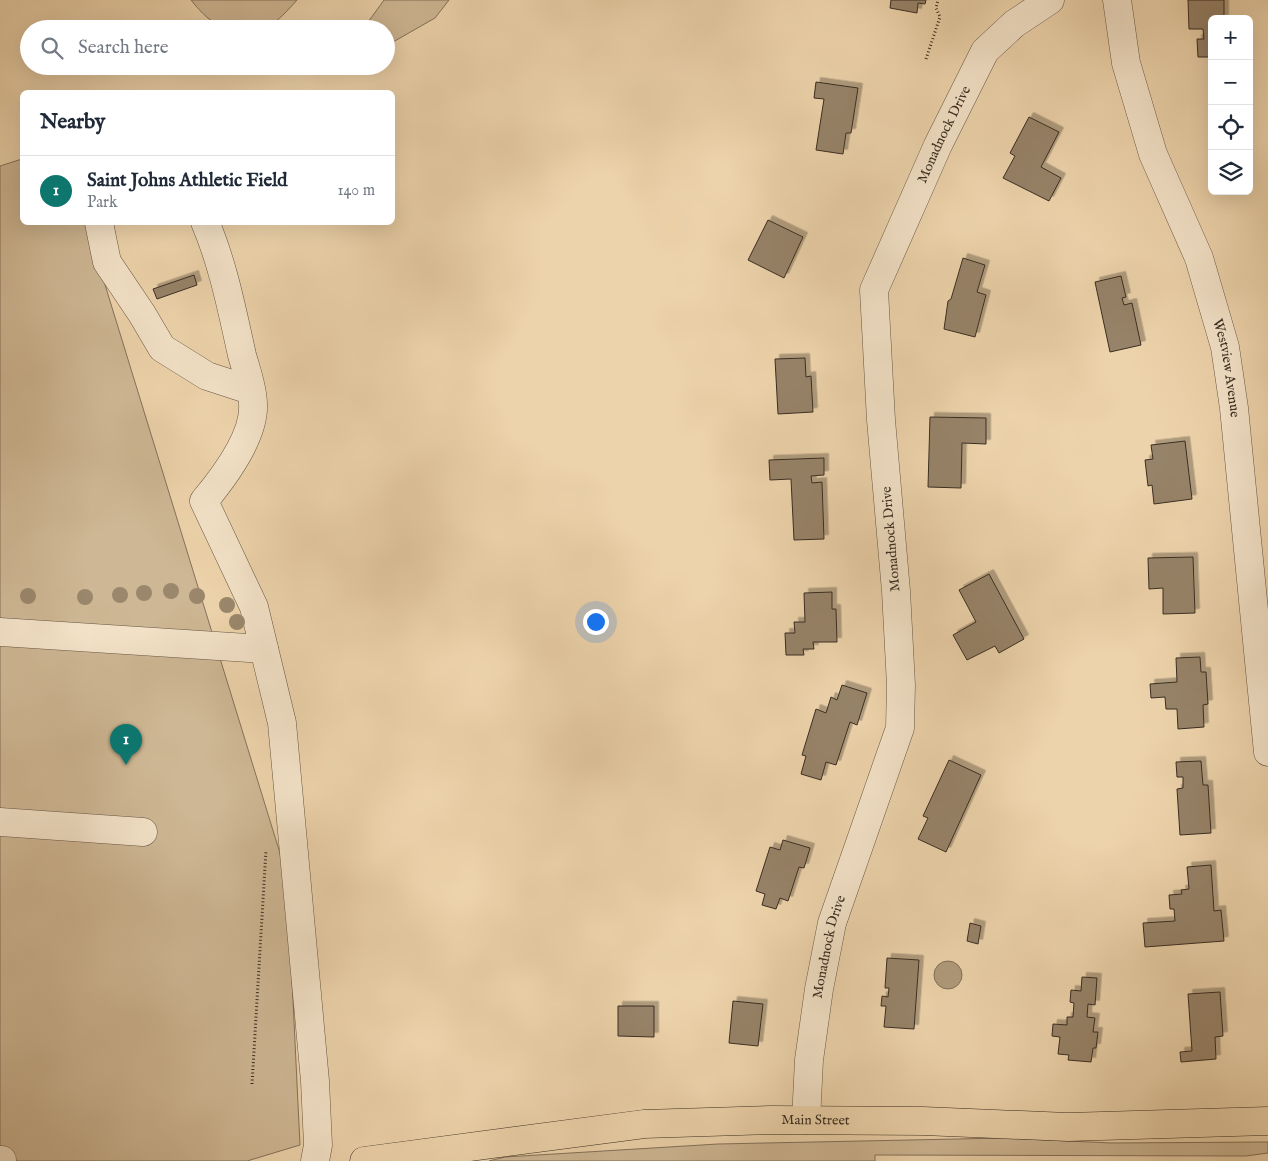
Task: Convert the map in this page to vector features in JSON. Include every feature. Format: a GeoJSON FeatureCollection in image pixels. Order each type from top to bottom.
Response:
{"type":"FeatureCollection","features":[{"type":"Feature","properties":{"kind":"main road","name":"Main Street"},"geometry":{"type":"LineString","coordinates":[[364,1161],[644,1124],[806,1120],[923,1121],[1068,1127],[1268,1121]]}},
{"type":"Feature","properties":{"kind":"street","name":"Monadnock Drive"},"geometry":{"type":"LineString","coordinates":[[806,1120],[809,1060],[819,989],[832,923],[900,728],[901,685],[896,591],[881,420],[874,290],[938,145],[985,51],[1014,24],[1050,0]]}},
{"type":"Feature","properties":{"kind":"street","name":"Westview Avenue"},"geometry":{"type":"LineString","coordinates":[[1116,0],[1126,62],[1153,154],[1198,258],[1225,347],[1234,408],[1268,752]]}},
{"type":"Feature","properties":{"kind":"street"},"geometry":{"type":"LineString","coordinates":[[99,225],[107,262],[162,348],[207,376],[250,390]]}},
{"type":"Feature","properties":{"kind":"street"},"geometry":{"type":"LineString","coordinates":[[206,225],[213,241],[230,300],[254,404],[248,432],[226,475],[204,501],[254,607],[282,723],[315,1081],[318,1145],[315,1161]]}},
{"type":"Feature","properties":{"kind":"street"},"geometry":{"type":"LineString","coordinates":[[0,632],[264,650]]}},
{"type":"Feature","properties":{"kind":"street"},"geometry":{"type":"LineString","coordinates":[[0,822],[143,832]]}},
{"type":"Feature","properties":{"kind":"path"},"geometry":{"type":"LineString","coordinates":[[926,59],[940,17],[936,8],[938,0]]}},
{"type":"Feature","properties":{"kind":"path"},"geometry":{"type":"LineString","coordinates":[[252,1084],[267,846]]}},
{"type":"Feature","properties":{"kind":"shaded area"},"geometry":{"type":"Polygon","coordinates":[[[191,0],[297,0],[277,20],[210,20],[191,0]]]}},
{"type":"Feature","properties":{"kind":"shaded area"},"geometry":{"type":"Polygon","coordinates":[[[384,0],[449,0],[435,18],[395,41],[395,20],[370,20],[384,0]]]}},
{"type":"Feature","properties":{"kind":"shaded area"},"geometry":{"type":"Polygon","coordinates":[[[20,160],[20,225],[87,225],[287,876],[300,1145],[247,1161],[0,1161],[0,166],[20,160]]]}},
{"type":"Feature","properties":{"kind":"shaded area"},"geometry":{"type":"Polygon","coordinates":[[[948,961],[958,965],[962,975],[958,985],[948,989],[938,985],[934,975],[938,965],[948,961]]]}},
{"type":"Feature","properties":{"kind":"shaded area"},"geometry":{"type":"Polygon","coordinates":[[[1005,1138],[1111,1143],[1268,1142],[1268,1153],[1246,1156],[875,1155],[875,1161],[489,1161],[505,1157],[718,1144],[1005,1138]]]}},
{"type":"Feature","properties":{"kind":"building"},"geometry":{"type":"Polygon","coordinates":[[[891,0],[926,0],[925,4],[918,3],[917,13],[890,8],[891,0]]]}},
{"type":"Feature","properties":{"kind":"building"},"geometry":{"type":"Polygon","coordinates":[[[1188,0],[1224,0],[1224,15],[1208,15],[1208,57],[1198,57],[1197,39],[1204,39],[1203,29],[1189,29],[1188,0]]]}},
{"type":"Feature","properties":{"kind":"building"},"geometry":{"type":"Polygon","coordinates":[[[816,82],[858,88],[851,133],[846,133],[843,154],[816,150],[824,99],[814,98],[816,82]]]}},
{"type":"Feature","properties":{"kind":"building"},"geometry":{"type":"Polygon","coordinates":[[[1029,117],[1059,132],[1041,167],[1061,178],[1049,201],[1003,178],[1015,156],[1010,153],[1029,117]]]}},
{"type":"Feature","properties":{"kind":"building"},"geometry":{"type":"Polygon","coordinates":[[[768,220],[803,237],[784,278],[748,260],[768,220]]]}},
{"type":"Feature","properties":{"kind":"building"},"geometry":{"type":"Polygon","coordinates":[[[963,258],[985,265],[977,292],[986,295],[975,337],[944,329],[948,301],[951,299],[963,258]]]}},
{"type":"Feature","properties":{"kind":"building"},"geometry":{"type":"Polygon","coordinates":[[[194,275],[197,285],[157,299],[153,289],[194,275]]]}},
{"type":"Feature","properties":{"kind":"building"},"geometry":{"type":"Polygon","coordinates":[[[1121,276],[1126,297],[1122,298],[1124,305],[1132,303],[1141,345],[1110,352],[1095,282],[1121,276]]]}},
{"type":"Feature","properties":{"kind":"building"},"geometry":{"type":"Polygon","coordinates":[[[805,358],[806,377],[811,376],[813,412],[778,414],[775,359],[805,358]]]}},
{"type":"Feature","properties":{"kind":"building"},"geometry":{"type":"Polygon","coordinates":[[[930,417],[986,418],[986,444],[962,443],[961,488],[928,487],[930,417]]]}},
{"type":"Feature","properties":{"kind":"building"},"geometry":{"type":"Polygon","coordinates":[[[1185,441],[1192,499],[1154,504],[1152,485],[1148,486],[1145,460],[1153,459],[1151,445],[1185,441]]]}},
{"type":"Feature","properties":{"kind":"building"},"geometry":{"type":"Polygon","coordinates":[[[824,458],[824,475],[811,476],[812,483],[822,482],[824,539],[794,540],[791,479],[770,480],[769,460],[824,458]]]}},
{"type":"Feature","properties":{"kind":"building"},"geometry":{"type":"Polygon","coordinates":[[[1193,557],[1195,613],[1163,614],[1163,588],[1149,589],[1148,558],[1193,557]]]}},
{"type":"Feature","properties":{"kind":"building"},"geometry":{"type":"Polygon","coordinates":[[[989,574],[1024,639],[999,653],[995,646],[967,660],[953,635],[976,622],[959,590],[989,574]]]}},
{"type":"Feature","properties":{"kind":"building"},"geometry":{"type":"Polygon","coordinates":[[[832,592],[832,609],[836,609],[837,642],[813,642],[814,649],[803,649],[804,655],[786,655],[785,633],[795,633],[794,622],[805,622],[804,593],[832,592]]]}},
{"type":"Feature","properties":{"kind":"building"},"geometry":{"type":"Polygon","coordinates":[[[1200,657],[1201,672],[1206,672],[1208,704],[1203,705],[1204,727],[1178,729],[1177,709],[1166,709],[1165,697],[1151,698],[1150,684],[1177,682],[1176,658],[1200,657]]]}},
{"type":"Feature","properties":{"kind":"building"},"geometry":{"type":"Polygon","coordinates":[[[842,685],[867,693],[857,725],[850,722],[836,765],[826,762],[821,780],[801,774],[806,756],[802,755],[816,709],[826,713],[831,697],[837,700],[842,685]]]}},
{"type":"Feature","properties":{"kind":"building"},"geometry":{"type":"Polygon","coordinates":[[[949,760],[981,775],[946,852],[918,839],[928,818],[923,816],[949,760]]]}},
{"type":"Feature","properties":{"kind":"building"},"geometry":{"type":"Polygon","coordinates":[[[1201,761],[1203,785],[1208,785],[1211,833],[1180,835],[1177,789],[1183,788],[1183,777],[1177,777],[1176,762],[1201,761]]]}},
{"type":"Feature","properties":{"kind":"building"},"geometry":{"type":"Polygon","coordinates":[[[783,840],[810,848],[804,868],[799,867],[788,901],[780,898],[776,909],[762,905],[765,894],[756,891],[770,847],[780,850],[783,840]]]}},
{"type":"Feature","properties":{"kind":"building"},"geometry":{"type":"Polygon","coordinates":[[[1211,865],[1214,911],[1221,910],[1224,941],[1145,947],[1143,923],[1175,921],[1174,909],[1170,909],[1169,895],[1182,894],[1181,890],[1189,889],[1187,867],[1211,865]]]}},
{"type":"Feature","properties":{"kind":"building"},"geometry":{"type":"Polygon","coordinates":[[[970,923],[981,926],[978,944],[967,941],[970,923]]]}},
{"type":"Feature","properties":{"kind":"building"},"geometry":{"type":"Polygon","coordinates":[[[887,958],[919,960],[914,1029],[884,1027],[886,1006],[881,1006],[882,996],[888,997],[889,988],[885,988],[887,958]]]}},
{"type":"Feature","properties":{"kind":"building"},"geometry":{"type":"Polygon","coordinates":[[[1082,977],[1097,978],[1095,1005],[1088,1004],[1087,1017],[1095,1018],[1093,1032],[1098,1032],[1096,1048],[1093,1048],[1091,1062],[1068,1060],[1069,1055],[1058,1054],[1060,1037],[1052,1036],[1053,1024],[1067,1025],[1067,1017],[1073,1017],[1074,1003],[1070,1002],[1071,990],[1081,991],[1082,977]]]}},
{"type":"Feature","properties":{"kind":"building"},"geometry":{"type":"Polygon","coordinates":[[[1220,992],[1223,1036],[1215,1037],[1216,1059],[1181,1062],[1180,1052],[1192,1051],[1188,994],[1220,992]]]}},
{"type":"Feature","properties":{"kind":"building"},"geometry":{"type":"Polygon","coordinates":[[[733,1001],[763,1004],[758,1046],[729,1043],[733,1001]]]}},
{"type":"Feature","properties":{"kind":"building"},"geometry":{"type":"Polygon","coordinates":[[[618,1006],[654,1006],[654,1037],[618,1036],[618,1006]]]}},
{"type":"Feature","properties":{"kind":"place","name":"Saint Johns Athletic Field"},"geometry":{"type":"Point","coordinates":[126,765]}}]}
